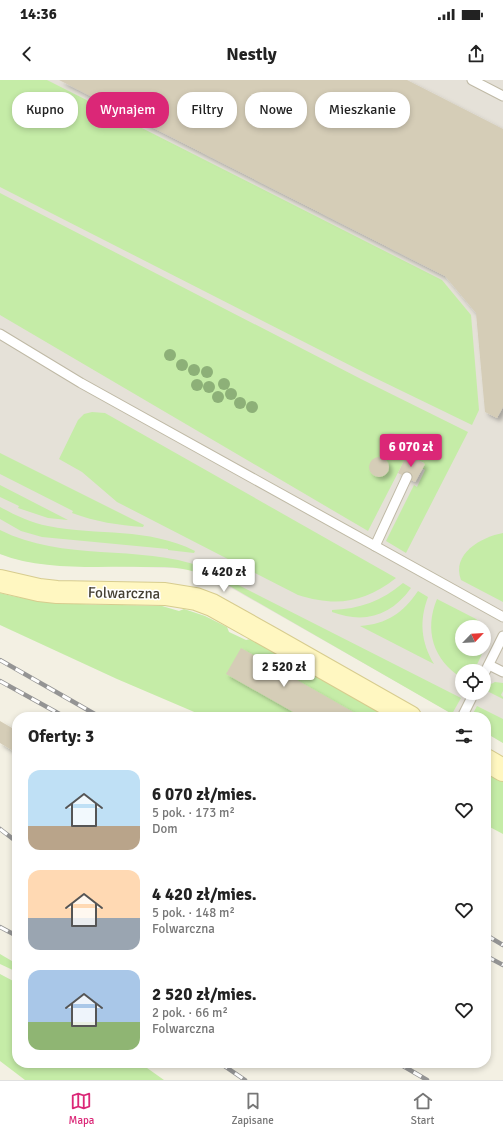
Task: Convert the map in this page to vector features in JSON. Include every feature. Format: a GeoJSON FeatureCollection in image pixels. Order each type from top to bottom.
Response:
{"type":"FeatureCollection","features":[{"type":"Feature","properties":{"kind":"street","name":"Folwarczna"},"geometry":{"type":"LineString","coordinates":[[0,581],[39,590],[57,592],[165,594],[196,599],[212,605],[272,638],[401,712]]}},
{"type":"Feature","properties":{"kind":"street"},"geometry":{"type":"LineString","coordinates":[[491,763],[503,770]]}},
{"type":"Feature","properties":{"kind":"lane"},"geometry":{"type":"LineString","coordinates":[[472,80],[503,96]]}},
{"type":"Feature","properties":{"kind":"lane"},"geometry":{"type":"LineString","coordinates":[[0,334],[81,383],[503,618]]}},
{"type":"Feature","properties":{"kind":"lane"},"geometry":{"type":"LineString","coordinates":[[375,546],[407,477]]}},
{"type":"Feature","properties":{"kind":"lane"},"geometry":{"type":"LineString","coordinates":[[489,664],[503,636]]}},
{"type":"Feature","properties":{"kind":"lane"},"geometry":{"type":"LineString","coordinates":[[491,666],[503,672]]}},
{"type":"Feature","properties":{"kind":"lane"},"geometry":{"type":"LineString","coordinates":[[464,712],[470,700]]}},
{"type":"Feature","properties":{"kind":"shaded area"},"geometry":{"type":"Polygon","coordinates":[[[0,80],[503,80],[503,743],[491,736],[491,712],[449,712],[214,578],[187,569],[44,564],[24,561],[0,554],[0,80]]]}},
{"type":"Feature","properties":{"kind":"green space"},"geometry":{"type":"Polygon","coordinates":[[[0,80],[47,80],[71,92],[12,92],[12,128],[78,128],[78,96],[86,100],[86,128],[142,128],[442,280],[471,315],[479,410],[472,425],[369,375],[0,187],[0,80]]]}},
{"type":"Feature","properties":{"kind":"green space"},"geometry":{"type":"Polygon","coordinates":[[[0,193],[361,379],[468,432],[406,553],[386,541],[414,485],[417,487],[425,470],[422,468],[424,463],[407,455],[368,531],[0,315],[0,193]]]}},
{"type":"Feature","properties":{"kind":"green space"},"geometry":{"type":"Polygon","coordinates":[[[92,412],[105,413],[396,578],[373,593],[361,598],[337,601],[312,599],[298,595],[117,502],[82,472],[59,459],[78,420],[84,414],[92,412]]]}},
{"type":"Feature","properties":{"kind":"green space"},"geometry":{"type":"Polygon","coordinates":[[[0,453],[144,525],[143,527],[107,523],[72,513],[73,511],[0,474],[0,453]]]}},
{"type":"Feature","properties":{"kind":"green space"},"geometry":{"type":"Polygon","coordinates":[[[0,485],[68,520],[48,518],[18,508],[19,506],[0,497],[0,485]]]}},
{"type":"Feature","properties":{"kind":"green space"},"geometry":{"type":"Polygon","coordinates":[[[0,507],[42,525],[85,531],[123,533],[159,538],[177,543],[195,551],[194,553],[168,549],[42,537],[21,531],[0,519],[0,507]]]}},
{"type":"Feature","properties":{"kind":"green space"},"geometry":{"type":"Polygon","coordinates":[[[0,530],[24,540],[49,546],[75,550],[153,556],[178,560],[203,567],[455,695],[455,700],[460,700],[453,712],[449,712],[228,585],[208,576],[171,567],[89,567],[34,563],[0,554],[0,530]]]}},
{"type":"Feature","properties":{"kind":"green space"},"geometry":{"type":"Polygon","coordinates":[[[503,533],[503,602],[461,580],[459,571],[460,562],[470,548],[486,538],[503,533]]]}},
{"type":"Feature","properties":{"kind":"green space"},"geometry":{"type":"Polygon","coordinates":[[[403,583],[411,588],[403,598],[386,611],[366,617],[344,616],[332,612],[332,610],[352,608],[370,603],[387,595],[403,583]]]}},
{"type":"Feature","properties":{"kind":"green space"},"geometry":{"type":"Polygon","coordinates":[[[418,591],[428,597],[423,614],[423,631],[426,648],[434,664],[360,626],[378,623],[394,616],[412,599],[418,591]]]}},
{"type":"Feature","properties":{"kind":"green space"},"geometry":{"type":"Polygon","coordinates":[[[0,593],[40,601],[60,603],[162,606],[179,611],[184,609],[205,616],[227,627],[229,632],[246,640],[251,639],[380,712],[194,712],[117,679],[0,625],[0,593]]]}},
{"type":"Feature","properties":{"kind":"green space"},"geometry":{"type":"Polygon","coordinates":[[[437,599],[477,620],[455,620],[455,656],[481,656],[477,664],[455,664],[455,673],[452,671],[438,653],[434,643],[431,622],[437,599]]]}},
{"type":"Feature","properties":{"kind":"green space"},"geometry":{"type":"Polygon","coordinates":[[[495,682],[503,683],[503,691],[501,695],[503,699],[491,693],[491,684],[495,682]]]}},
{"type":"Feature","properties":{"kind":"green space"},"geometry":{"type":"Polygon","coordinates":[[[477,706],[489,712],[474,712],[477,706]]]}},
{"type":"Feature","properties":{"kind":"green space"},"geometry":{"type":"Polygon","coordinates":[[[491,713],[503,719],[503,743],[491,736],[491,713]]]}},
{"type":"Feature","properties":{"kind":"green space"},"geometry":{"type":"Polygon","coordinates":[[[491,776],[503,782],[503,834],[491,828],[491,776]]]}},
{"type":"Feature","properties":{"kind":"green space"},"geometry":{"type":"Polygon","coordinates":[[[0,954],[12,961],[12,970],[0,964],[0,954]]]}},
{"type":"Feature","properties":{"kind":"green space"},"geometry":{"type":"Polygon","coordinates":[[[0,974],[12,980],[12,1068],[147,1068],[164,1080],[25,1080],[0,1061],[0,974]]]}},
{"type":"Feature","properties":{"kind":"building"},"geometry":{"type":"Polygon","coordinates":[[[59,80],[407,80],[503,129],[503,407],[497,418],[485,412],[476,313],[445,276],[154,128],[169,128],[169,92],[86,92],[86,94],[59,80]]]}},
{"type":"Feature","properties":{"kind":"building"},"geometry":{"type":"Polygon","coordinates":[[[391,433],[398,436],[401,443],[398,450],[391,453],[384,450],[381,443],[384,436],[391,433]]]}},
{"type":"Feature","properties":{"kind":"building"},"geometry":{"type":"Polygon","coordinates":[[[407,454],[425,464],[415,482],[398,473],[407,454]]]}},
{"type":"Feature","properties":{"kind":"building"},"geometry":{"type":"Polygon","coordinates":[[[379,457],[386,460],[389,467],[386,474],[379,477],[372,474],[369,467],[372,460],[379,457]]]}},
{"type":"Feature","properties":{"kind":"building"},"geometry":{"type":"Polygon","coordinates":[[[241,648],[353,712],[293,712],[226,674],[241,648]]]}},
{"type":"Feature","properties":{"kind":"building"},"geometry":{"type":"Polygon","coordinates":[[[0,721],[12,728],[12,750],[0,743],[0,721]]]}},
{"type":"Feature","properties":{"kind":"railway"},"geometry":{"type":"LineString","coordinates":[[0,660],[91,712]]}},
{"type":"Feature","properties":{"kind":"railway"},"geometry":{"type":"LineString","coordinates":[[0,681],[56,712]]}},
{"type":"Feature","properties":{"kind":"railway"},"geometry":{"type":"LineString","coordinates":[[0,829],[12,838]]}},
{"type":"Feature","properties":{"kind":"railway"},"geometry":{"type":"LineString","coordinates":[[0,927],[12,933]]}},
{"type":"Feature","properties":{"kind":"railway"},"geometry":{"type":"LineString","coordinates":[[491,938],[503,945]]}},
{"type":"Feature","properties":{"kind":"railway"},"geometry":{"type":"LineString","coordinates":[[491,959],[503,965]]}},
{"type":"Feature","properties":{"kind":"railway"},"geometry":{"type":"LineString","coordinates":[[227,1068],[245,1080]]}},
{"type":"Feature","properties":{"kind":"railway"},"geometry":{"type":"LineString","coordinates":[[407,1068],[427,1080]]}}]}
